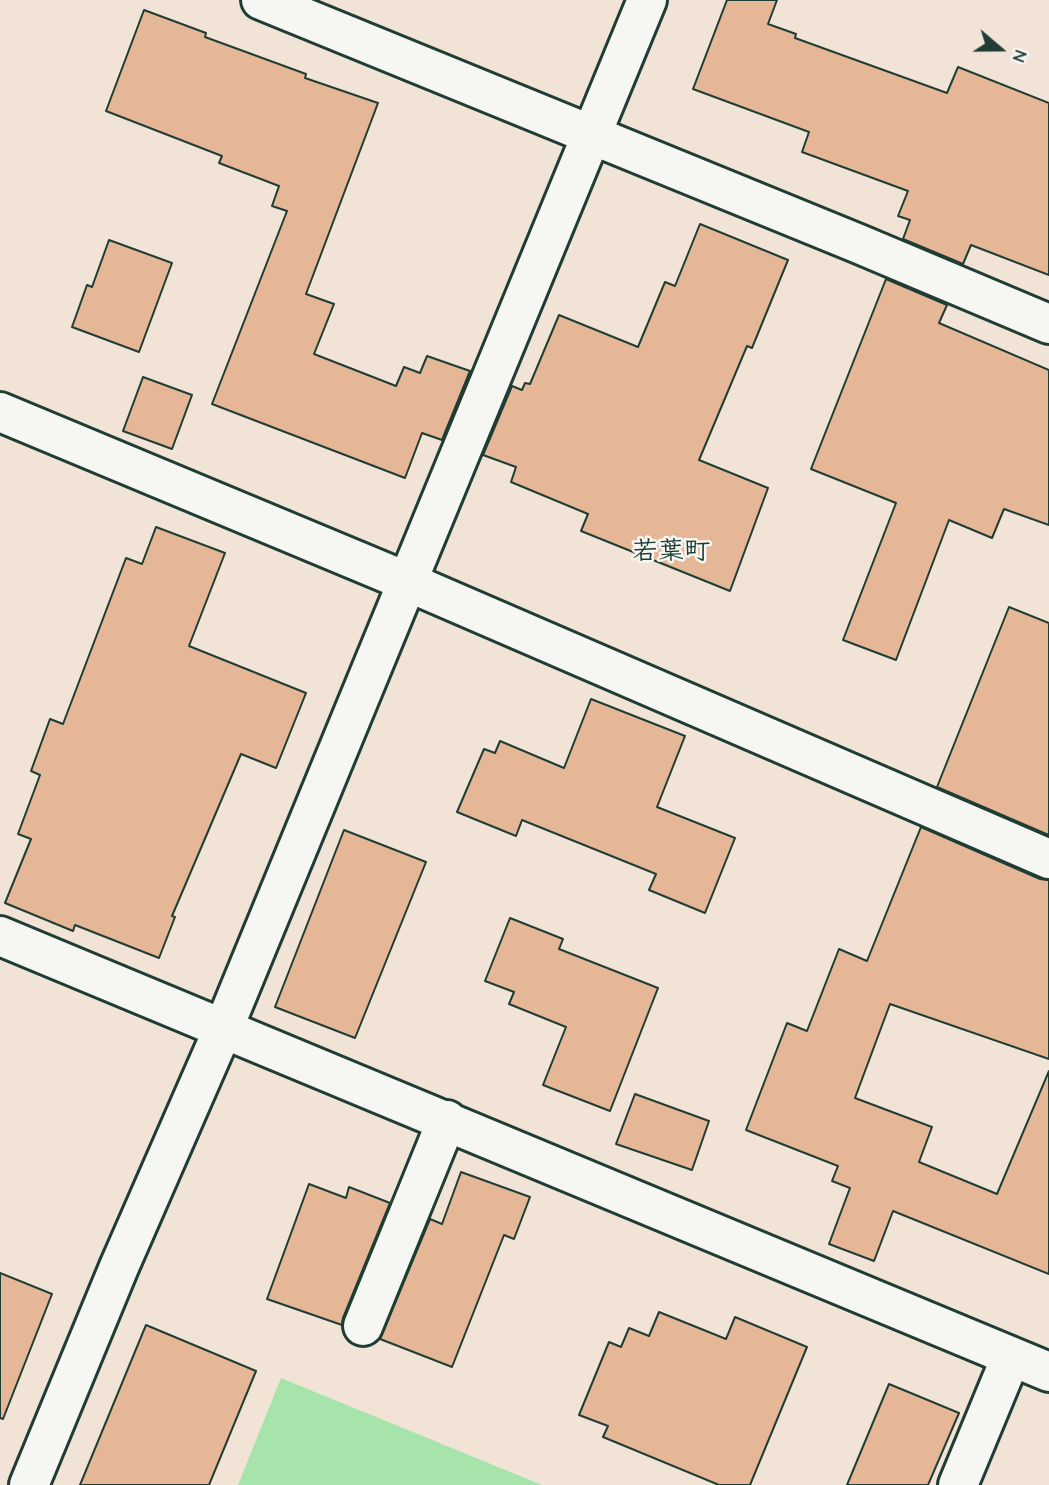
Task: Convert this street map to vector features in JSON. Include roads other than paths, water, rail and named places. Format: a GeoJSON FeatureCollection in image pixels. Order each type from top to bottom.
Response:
{"type":"FeatureCollection","features":[{"type":"Feature","properties":{"kind":"street"},"geometry":{"type":"LineString","coordinates":[[261,0],[1049,324]]}},
{"type":"Feature","properties":{"kind":"street"},"geometry":{"type":"LineString","coordinates":[[29,1485],[119,1266],[224,1027],[647,0]]}},
{"type":"Feature","properties":{"kind":"street"},"geometry":{"type":"LineString","coordinates":[[0,412],[408,582],[1049,859]]}},
{"type":"Feature","properties":{"kind":"street"},"geometry":{"type":"LineString","coordinates":[[0,936],[1049,1372]]}},
{"type":"Feature","properties":{"kind":"street"},"geometry":{"type":"LineString","coordinates":[[363,1326],[447,1120]]}},
{"type":"Feature","properties":{"kind":"street"},"geometry":{"type":"LineString","coordinates":[[958,1485],[1011,1357]]}},
{"type":"Feature","properties":{"kind":"district","name":"若葉町"},"geometry":{"type":"Point","coordinates":[671,552]}}]}
